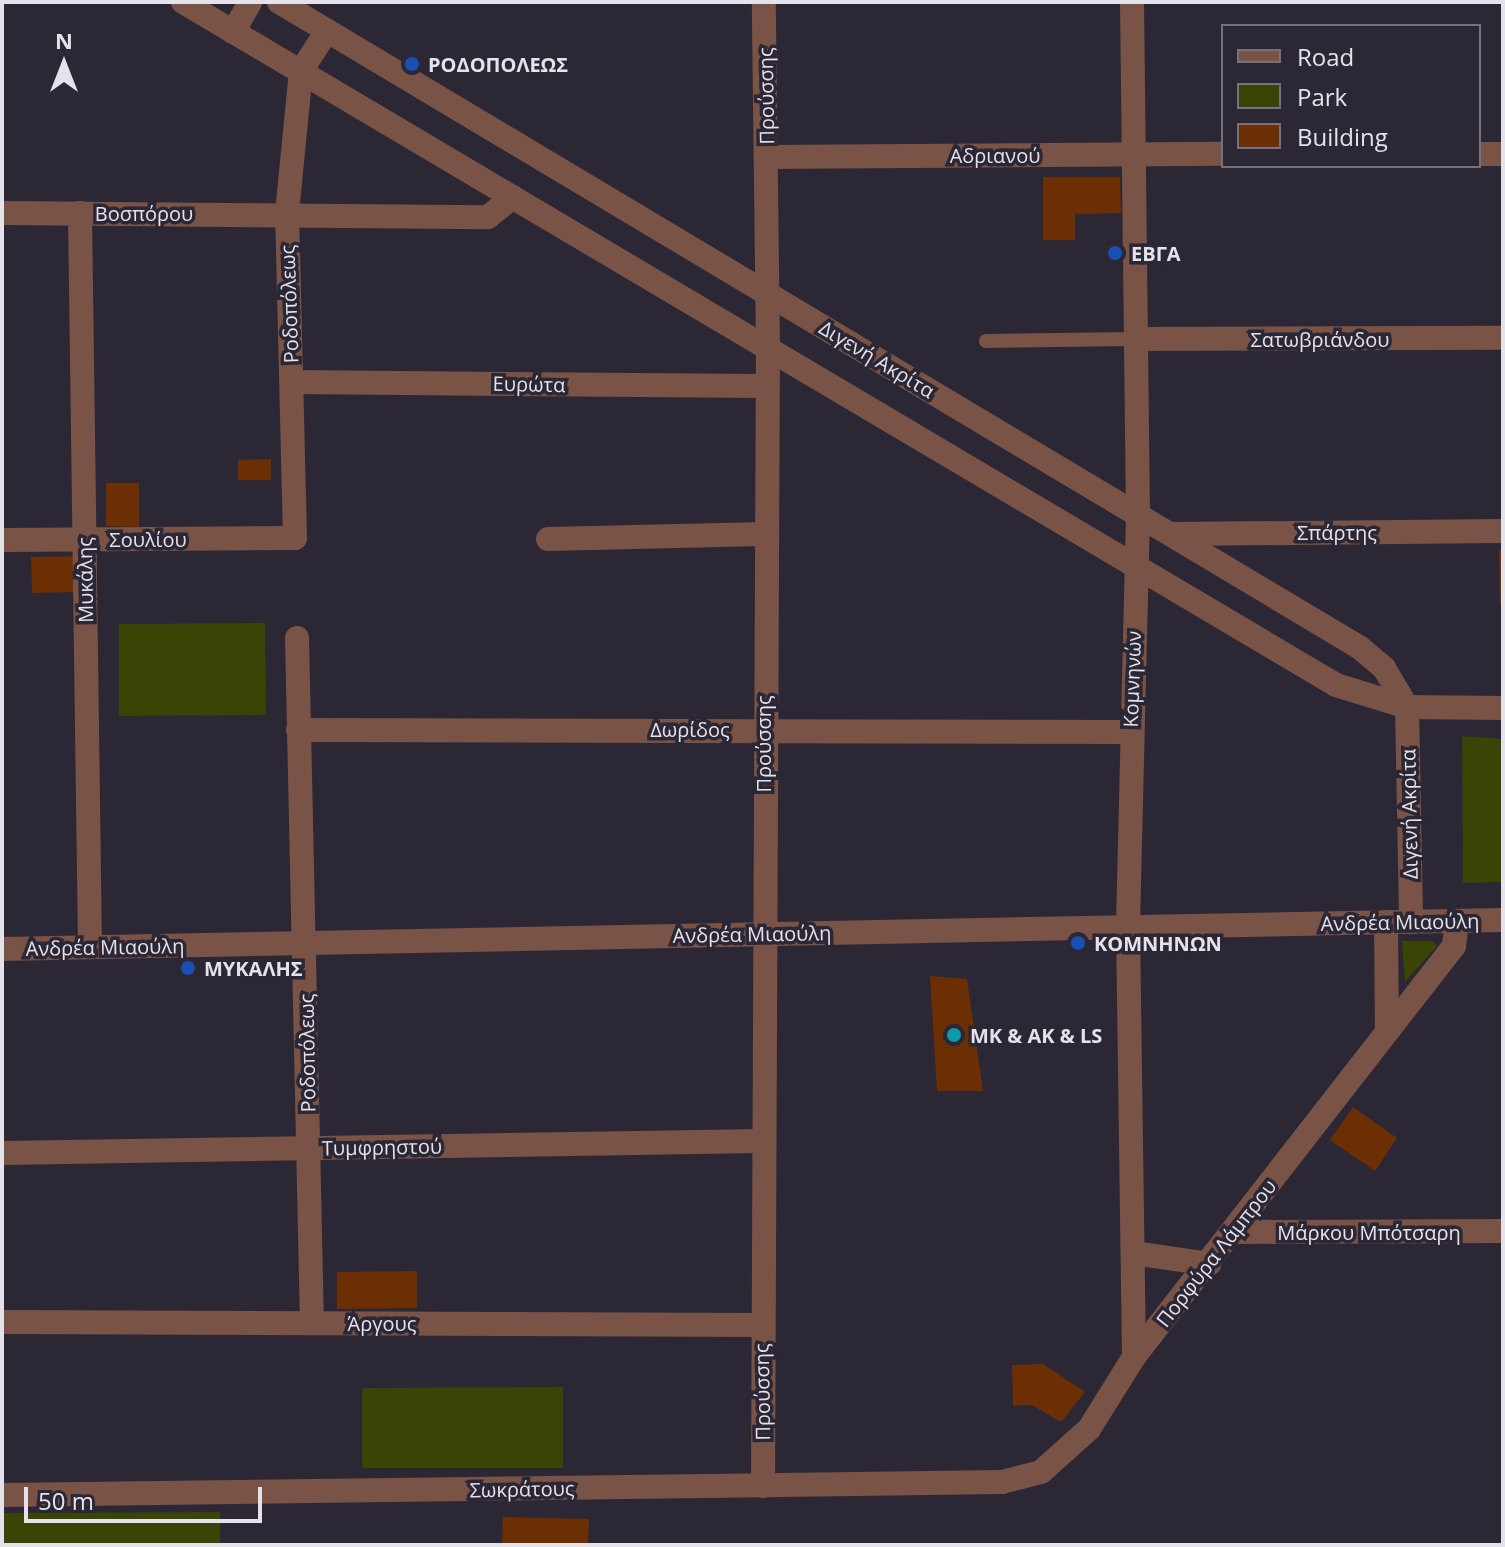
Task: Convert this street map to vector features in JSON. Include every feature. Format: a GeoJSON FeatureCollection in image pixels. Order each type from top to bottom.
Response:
{"type":"FeatureCollection","features":[{"type":"Feature","properties":{"kind":"street"},"geometry":{"type":"LineString","coordinates":[[183,2],[1336,685],[1407,707],[1503,708]]}},
{"type":"Feature","properties":{"kind":"street"},"geometry":{"type":"LineString","coordinates":[[233,32],[250,2]]}},
{"type":"Feature","properties":{"kind":"street","name":"Διγενή Ακρίτα"},"geometry":{"type":"LineString","coordinates":[[279,2],[1359,647],[1384,668],[1407,707],[1411,922]]}},
{"type":"Feature","properties":{"kind":"street","name":"Προύσσης"},"geometry":{"type":"LineString","coordinates":[[763,1486],[761,1141],[768,349],[764,2]]}},
{"type":"Feature","properties":{"kind":"street","name":"Κομνηνών"},"geometry":{"type":"LineString","coordinates":[[1132,2],[1138,515],[1130,732],[1128,927],[1134,1357]]}},
{"type":"Feature","properties":{"kind":"street"},"geometry":{"type":"LineString","coordinates":[[301,71],[327,31]]}},
{"type":"Feature","properties":{"kind":"street","name":"Ροδοπόλεως"},"geometry":{"type":"LineString","coordinates":[[295,538],[287,213],[301,71]]}},
{"type":"Feature","properties":{"kind":"street","name":"Αδριανού"},"geometry":{"type":"LineString","coordinates":[[767,157],[1221,154]]}},
{"type":"Feature","properties":{"kind":"street"},"geometry":{"type":"LineString","coordinates":[[1481,154],[1503,154]]}},
{"type":"Feature","properties":{"kind":"street","name":"Βοσπόρου"},"geometry":{"type":"LineString","coordinates":[[2,213],[488,217],[513,197]]}},
{"type":"Feature","properties":{"kind":"street","name":"Μυκάλης"},"geometry":{"type":"LineString","coordinates":[[80,213],[90,947]]}},
{"type":"Feature","properties":{"kind":"street","name":"Σατωβριάνδου"},"geometry":{"type":"LineString","coordinates":[[1136,339],[1503,338]]}},
{"type":"Feature","properties":{"kind":"street","name":"Ευρώτα"},"geometry":{"type":"LineString","coordinates":[[292,382],[766,386]]}},
{"type":"Feature","properties":{"kind":"street","name":"Σπάρτης"},"geometry":{"type":"LineString","coordinates":[[1171,534],[1503,531]]}},
{"type":"Feature","properties":{"kind":"street"},"geometry":{"type":"LineString","coordinates":[[548,539],[765,534]]}},
{"type":"Feature","properties":{"kind":"street","name":"Σουλίου"},"geometry":{"type":"LineString","coordinates":[[2,540],[295,538]]}},
{"type":"Feature","properties":{"kind":"street","name":"Ροδοπόλεως"},"geometry":{"type":"LineString","coordinates":[[297,638],[312,1323]]}},
{"type":"Feature","properties":{"kind":"street","name":"Δωρίδος"},"geometry":{"type":"LineString","coordinates":[[298,730],[1130,732]]}},
{"type":"Feature","properties":{"kind":"street","name":"Ανδρέα Μιαούλη"},"geometry":{"type":"LineString","coordinates":[[2,949],[1503,920]]}},
{"type":"Feature","properties":{"kind":"street","name":"Πορφύρα Λάμπρου"},"geometry":{"type":"LineString","coordinates":[[1041,1472],[1089,1429],[1134,1357],[1235,1232],[1387,1028],[1454,946],[1457,921]]}},
{"type":"Feature","properties":{"kind":"street"},"geometry":{"type":"LineString","coordinates":[[1386,922],[1387,1028]]}},
{"type":"Feature","properties":{"kind":"street","name":"Τυμφρηστού"},"geometry":{"type":"LineString","coordinates":[[2,1153],[761,1141]]}},
{"type":"Feature","properties":{"kind":"street","name":"Μάρκου Μπότσαρη"},"geometry":{"type":"LineString","coordinates":[[1235,1232],[1503,1231]]}},
{"type":"Feature","properties":{"kind":"street"},"geometry":{"type":"LineString","coordinates":[[1133,1253],[1209,1264]]}},
{"type":"Feature","properties":{"kind":"street","name":"Άργους"},"geometry":{"type":"LineString","coordinates":[[2,1322],[761,1325]]}},
{"type":"Feature","properties":{"kind":"street","name":"Σωκράτους"},"geometry":{"type":"LineString","coordinates":[[2,1495],[1002,1482],[1041,1472]]}},
{"type":"Feature","properties":{"kind":"lane"},"geometry":{"type":"LineString","coordinates":[[986,341],[1136,339]]}},
{"type":"Feature","properties":{"kind":"green space"},"geometry":{"type":"Polygon","coordinates":[[[265,623],[266,715],[119,716],[119,624],[265,623]]]}},
{"type":"Feature","properties":{"kind":"green space"},"geometry":{"type":"Polygon","coordinates":[[[1462,736],[1503,739],[1503,882],[1463,883],[1462,736]]]}},
{"type":"Feature","properties":{"kind":"green space"},"geometry":{"type":"Polygon","coordinates":[[[1402,941],[1432,941],[1437,946],[1405,982],[1402,941]]]}},
{"type":"Feature","properties":{"kind":"green space"},"geometry":{"type":"Polygon","coordinates":[[[563,1387],[563,1468],[362,1468],[362,1388],[563,1387]]]}},
{"type":"Feature","properties":{"kind":"green space"},"geometry":{"type":"Polygon","coordinates":[[[220,1512],[220,1545],[2,1545],[2,1513],[220,1512]]]}},
{"type":"Feature","properties":{"kind":"building"},"geometry":{"type":"Polygon","coordinates":[[[1043,177],[1120,177],[1121,213],[1075,214],[1075,240],[1043,240],[1043,177]]]}},
{"type":"Feature","properties":{"kind":"building"},"geometry":{"type":"Polygon","coordinates":[[[271,459],[271,480],[238,480],[238,460],[271,459]]]}},
{"type":"Feature","properties":{"kind":"building"},"geometry":{"type":"Polygon","coordinates":[[[106,483],[139,483],[139,527],[106,526],[106,483]]]}},
{"type":"Feature","properties":{"kind":"building"},"geometry":{"type":"Polygon","coordinates":[[[1499,551],[1503,551],[1503,605],[1500,605],[1499,551]]]}},
{"type":"Feature","properties":{"kind":"building"},"geometry":{"type":"Polygon","coordinates":[[[80,556],[80,592],[32,593],[31,557],[80,556]]]}},
{"type":"Feature","properties":{"kind":"building","name":"MK & AK & LS"},"geometry":{"type":"Polygon","coordinates":[[[930,976],[967,979],[983,1091],[937,1091],[930,976]]]}},
{"type":"Feature","properties":{"kind":"building"},"geometry":{"type":"Polygon","coordinates":[[[1353,1107],[1397,1138],[1375,1171],[1330,1140],[1353,1107]]]}},
{"type":"Feature","properties":{"kind":"building"},"geometry":{"type":"Polygon","coordinates":[[[417,1271],[417,1308],[337,1309],[337,1272],[417,1271]]]}},
{"type":"Feature","properties":{"kind":"building"},"geometry":{"type":"Polygon","coordinates":[[[1043,1364],[1085,1392],[1061,1422],[1032,1405],[1013,1406],[1012,1365],[1043,1364]]]}},
{"type":"Feature","properties":{"kind":"building"},"geometry":{"type":"Polygon","coordinates":[[[503,1517],[589,1519],[588,1545],[502,1545],[503,1517]]]}},
{"type":"Feature","properties":{"kind":"place","name":"ΡΟΔΟΠΟΛΕΩΣ"},"geometry":{"type":"Point","coordinates":[412,64]}},
{"type":"Feature","properties":{"kind":"place","name":"ΕΒΓΑ"},"geometry":{"type":"Point","coordinates":[1115,253]}},
{"type":"Feature","properties":{"kind":"place","name":"ΚΟΜΝΗΝΩΝ"},"geometry":{"type":"Point","coordinates":[1078,943]}},
{"type":"Feature","properties":{"kind":"place","name":"ΜΥΚΑΛΗΣ"},"geometry":{"type":"Point","coordinates":[188,968]}},
{"type":"Feature","properties":{"kind":"place","name":"MK & AK & LS"},"geometry":{"type":"Point","coordinates":[954,1035]}}]}
